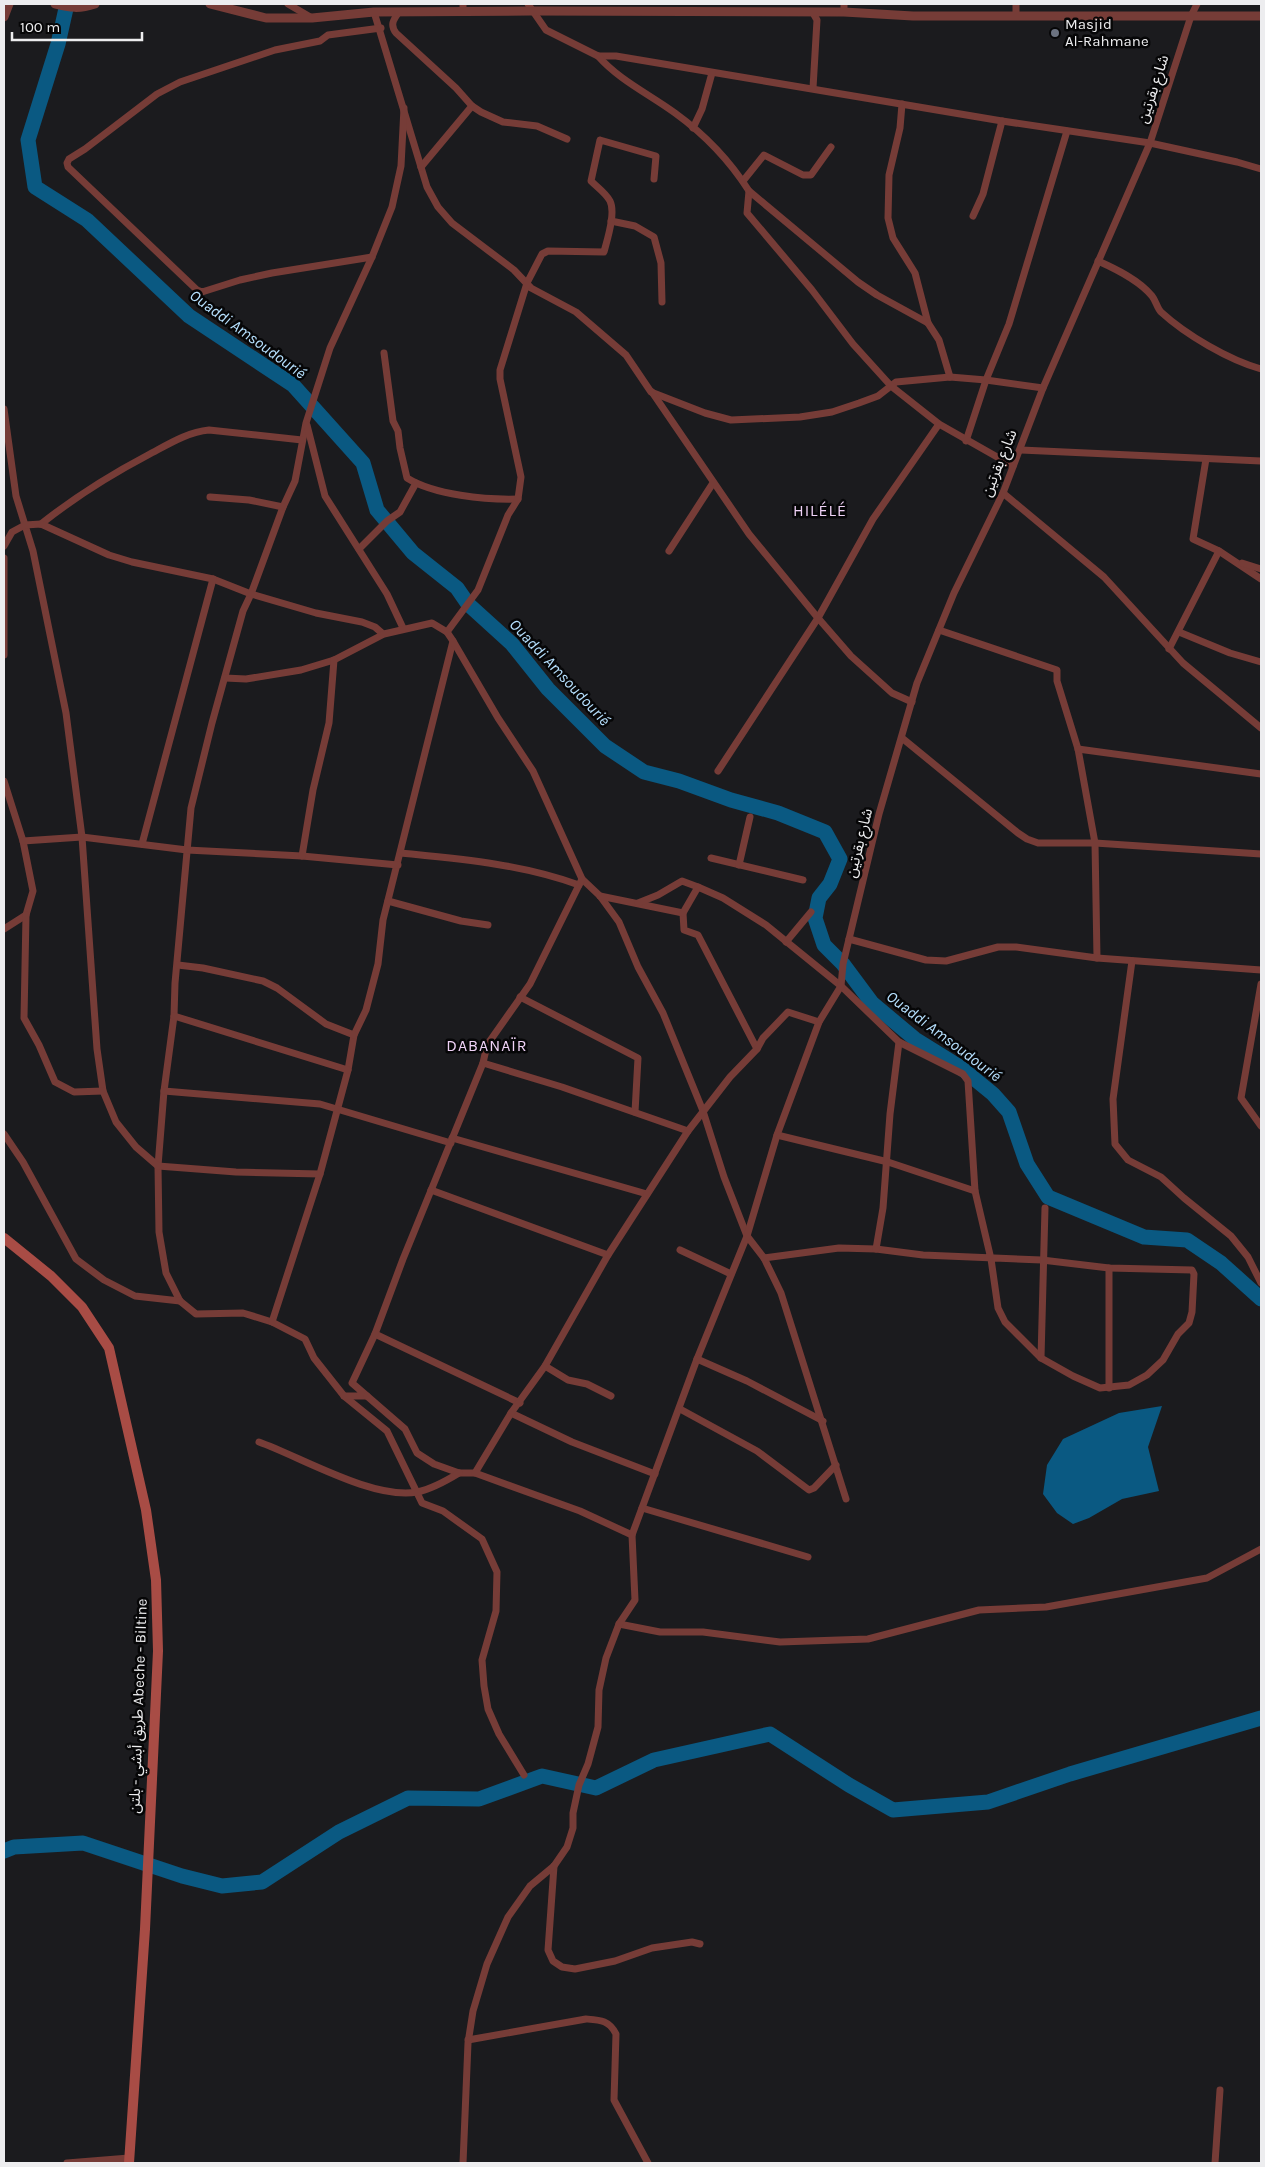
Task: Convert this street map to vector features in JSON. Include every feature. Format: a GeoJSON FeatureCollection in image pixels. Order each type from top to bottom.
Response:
{"type":"FeatureCollection","features":[{"type":"Feature","properties":{"kind":"main road","name":"طريق أبشي - بلتن Abeche - Biltine"},"geometry":{"type":"LineString","coordinates":[[4,1238],[51,1276],[82,1307],[109,1348],[149,1528],[156,1580],[158,1651],[145,1929],[129,2161]]}},
{"type":"Feature","properties":{"kind":"street"},"geometry":{"type":"LineString","coordinates":[[4,17],[10,4]]}},
{"type":"Feature","properties":{"kind":"street"},"geometry":{"type":"LineString","coordinates":[[55,4],[70,8],[81,8],[95,4]]}},
{"type":"Feature","properties":{"kind":"street"},"geometry":{"type":"LineString","coordinates":[[210,4],[266,18],[312,18],[372,8],[399,12],[463,8],[530,7],[813,13],[844,8],[913,16],[1261,16]]}},
{"type":"Feature","properties":{"kind":"street"},"geometry":{"type":"LineString","coordinates":[[288,4],[312,18]]}},
{"type":"Feature","properties":{"kind":"street"},"geometry":{"type":"LineString","coordinates":[[1016,4],[1016,16]]}},
{"type":"Feature","properties":{"kind":"street","name":"شارع بقرتين"},"geometry":{"type":"LineString","coordinates":[[841,986],[843,964],[879,814],[917,682],[954,593],[1003,493],[1021,450],[1043,388],[1150,143],[1191,16],[1197,4]]}},
{"type":"Feature","properties":{"kind":"street"},"geometry":{"type":"LineString","coordinates":[[530,7],[546,30],[598,56],[608,67],[694,128],[722,156],[749,191],[858,282],[877,295],[928,323]]}},
{"type":"Feature","properties":{"kind":"street"},"geometry":{"type":"LineString","coordinates":[[372,8],[381,28],[421,167],[431,194],[452,223],[514,270],[531,288],[576,312],[626,355],[749,534],[818,618],[851,656],[892,693],[912,702]]}},
{"type":"Feature","properties":{"kind":"street"},"geometry":{"type":"LineString","coordinates":[[399,12],[393,20],[393,28],[396,33],[456,88],[472,106],[503,122],[537,126],[567,139]]}},
{"type":"Feature","properties":{"kind":"street"},"geometry":{"type":"LineString","coordinates":[[813,13],[817,20],[813,88]]}},
{"type":"Feature","properties":{"kind":"street"},"geometry":{"type":"LineString","coordinates":[[372,257],[272,273],[240,280],[202,292],[197,290],[75,174],[66,163],[157,94],[180,82],[275,50],[320,42],[328,35],[381,28]]}},
{"type":"Feature","properties":{"kind":"street"},"geometry":{"type":"LineString","coordinates":[[598,56],[616,56],[1002,121],[1150,143],[1261,169]]}},
{"type":"Feature","properties":{"kind":"street"},"geometry":{"type":"LineString","coordinates":[[694,128],[702,109],[712,73]]}},
{"type":"Feature","properties":{"kind":"street"},"geometry":{"type":"LineString","coordinates":[[902,104],[900,128],[889,175],[888,218],[893,238],[914,273],[928,323],[939,340],[950,377]]}},
{"type":"Feature","properties":{"kind":"street"},"geometry":{"type":"LineString","coordinates":[[421,167],[472,106]]}},
{"type":"Feature","properties":{"kind":"street"},"geometry":{"type":"LineString","coordinates":[[404,108],[402,166],[392,207],[372,257],[330,348],[306,423],[294,481],[243,611],[191,808],[174,1016],[164,1091],[158,1166],[159,1232],[161,1253],[166,1273],[180,1302],[196,1314],[243,1313],[272,1322],[305,1339],[314,1358],[344,1396],[387,1431],[422,1503],[443,1511],[482,1539],[497,1572],[496,1611],[482,1660],[488,1709],[499,1734],[524,1775]]}},
{"type":"Feature","properties":{"kind":"street"},"geometry":{"type":"LineString","coordinates":[[973,216],[982,194],[1002,121]]}},
{"type":"Feature","properties":{"kind":"street"},"geometry":{"type":"LineString","coordinates":[[966,441],[986,380],[1009,324],[1067,131]]}},
{"type":"Feature","properties":{"kind":"street"},"geometry":{"type":"LineString","coordinates":[[447,632],[478,590],[508,515],[518,499],[521,477],[500,379],[503,361],[527,283],[542,254],[548,251],[604,252],[611,221],[610,200],[591,180],[600,140],[656,156],[654,179]]}},
{"type":"Feature","properties":{"kind":"street"},"geometry":{"type":"LineString","coordinates":[[743,181],[764,155],[803,175],[811,175],[831,147]]}},
{"type":"Feature","properties":{"kind":"street"},"geometry":{"type":"LineString","coordinates":[[749,191],[747,213],[812,290],[853,344],[891,386],[939,424],[1013,466]]}},
{"type":"Feature","properties":{"kind":"street"},"geometry":{"type":"LineString","coordinates":[[611,221],[635,226],[654,237],[661,263],[662,302]]}},
{"type":"Feature","properties":{"kind":"street"},"geometry":{"type":"LineString","coordinates":[[1098,261],[1135,280],[1152,296],[1160,311],[1198,339],[1248,365],[1261,369]]}},
{"type":"Feature","properties":{"kind":"street"},"geometry":{"type":"LineString","coordinates":[[384,353],[393,420],[398,431],[407,478],[416,483],[447,491],[494,499],[518,499]]}},
{"type":"Feature","properties":{"kind":"street"},"geometry":{"type":"LineString","coordinates":[[652,392],[731,420],[760,420],[832,412],[878,396],[896,382],[950,377],[1043,388]]}},
{"type":"Feature","properties":{"kind":"street"},"geometry":{"type":"LineString","coordinates":[[4,409],[16,496],[33,550],[66,713],[82,837],[97,1049],[103,1091],[116,1122],[136,1147],[158,1166],[236,1172],[320,1174]]}},
{"type":"Feature","properties":{"kind":"street"},"geometry":{"type":"LineString","coordinates":[[306,423],[325,496],[387,594],[403,628]]}},
{"type":"Feature","properties":{"kind":"street"},"geometry":{"type":"LineString","coordinates":[[718,771],[818,618],[873,519],[939,424]]}},
{"type":"Feature","properties":{"kind":"street"},"geometry":{"type":"LineString","coordinates":[[41,524],[70,500],[108,476],[164,446],[198,431],[209,430],[302,440]]}},
{"type":"Feature","properties":{"kind":"street"},"geometry":{"type":"LineString","coordinates":[[1021,450],[1261,461]]}},
{"type":"Feature","properties":{"kind":"street"},"geometry":{"type":"LineString","coordinates":[[1206,459],[1193,539],[1219,551],[1261,579]]}},
{"type":"Feature","properties":{"kind":"street"},"geometry":{"type":"LineString","coordinates":[[359,549],[387,521],[400,512],[416,483]]}},
{"type":"Feature","properties":{"kind":"street"},"geometry":{"type":"LineString","coordinates":[[669,550],[713,484]]}},
{"type":"Feature","properties":{"kind":"street"},"geometry":{"type":"LineString","coordinates":[[1003,493],[1104,577],[1169,649],[1261,728]]}},
{"type":"Feature","properties":{"kind":"street"},"geometry":{"type":"LineString","coordinates":[[210,497],[283,506]]}},
{"type":"Feature","properties":{"kind":"street"},"geometry":{"type":"LineString","coordinates":[[4,546],[12,532],[25,525],[41,524],[109,555],[132,562],[213,579],[251,594],[316,613],[362,622],[375,627],[383,634]]}},
{"type":"Feature","properties":{"kind":"street"},"geometry":{"type":"LineString","coordinates":[[1169,649],[1219,551]]}},
{"type":"Feature","properties":{"kind":"street"},"geometry":{"type":"LineString","coordinates":[[4,558],[4,655]]}},
{"type":"Feature","properties":{"kind":"street"},"geometry":{"type":"LineString","coordinates":[[1234,561],[1261,569]]}},
{"type":"Feature","properties":{"kind":"street"},"geometry":{"type":"LineString","coordinates":[[142,844],[213,579]]}},
{"type":"Feature","properties":{"kind":"street"},"geometry":{"type":"LineString","coordinates":[[225,678],[246,679],[274,676],[301,670],[334,660],[383,634],[432,623],[447,632],[454,642],[498,718],[533,770],[580,882],[534,978],[487,1045],[483,1063],[375,1334],[352,1383],[405,1429],[417,1453],[434,1464],[459,1473],[475,1473],[580,1511],[632,1535]]}},
{"type":"Feature","properties":{"kind":"street"},"geometry":{"type":"LineString","coordinates":[[939,630],[1057,670],[1057,681],[1078,749],[1095,844],[1097,958]]}},
{"type":"Feature","properties":{"kind":"street"},"geometry":{"type":"LineString","coordinates":[[1178,632],[1230,653],[1261,662]]}},
{"type":"Feature","properties":{"kind":"street"},"geometry":{"type":"LineString","coordinates":[[272,1322],[320,1174],[348,1070],[354,1035],[366,1010],[378,964],[388,901],[454,642]]}},
{"type":"Feature","properties":{"kind":"street"},"geometry":{"type":"LineString","coordinates":[[302,856],[313,790],[329,723],[334,660]]}},
{"type":"Feature","properties":{"kind":"street"},"geometry":{"type":"LineString","coordinates":[[902,738],[1027,840],[1038,843],[1095,844],[1261,854]]}},
{"type":"Feature","properties":{"kind":"street"},"geometry":{"type":"LineString","coordinates":[[1078,749],[1261,774]]}},
{"type":"Feature","properties":{"kind":"street"},"geometry":{"type":"LineString","coordinates":[[4,781],[23,841],[33,891],[26,916],[24,1018],[55,1082],[74,1092],[103,1091]]}},
{"type":"Feature","properties":{"kind":"street"},"geometry":{"type":"LineString","coordinates":[[739,865],[750,817]]}},
{"type":"Feature","properties":{"kind":"street"},"geometry":{"type":"LineString","coordinates":[[23,841],[82,837],[187,850],[302,856],[398,865]]}},
{"type":"Feature","properties":{"kind":"street"},"geometry":{"type":"LineString","coordinates":[[401,852],[477,860],[518,867],[580,882],[600,896],[620,922],[638,966],[662,1013],[703,1111],[724,1177],[747,1236],[764,1258],[781,1294],[823,1421],[846,1500]]}},
{"type":"Feature","properties":{"kind":"street"},"geometry":{"type":"LineString","coordinates":[[711,858],[802,880]]}},
{"type":"Feature","properties":{"kind":"street"},"geometry":{"type":"LineString","coordinates":[[638,904],[682,881],[747,911],[841,986],[899,1042],[963,1074],[968,1081],[975,1191],[991,1259],[998,1308],[1005,1322],[1041,1358],[1093,1386],[1109,1388],[1129,1385],[1147,1376],[1163,1360],[1178,1334],[1189,1323],[1192,1312],[1194,1274],[1192,1270],[1109,1268],[1042,1260],[991,1259],[923,1255],[876,1249],[839,1248],[764,1258]]}},
{"type":"Feature","properties":{"kind":"street"},"geometry":{"type":"LineString","coordinates":[[698,887],[683,913],[684,930],[698,935],[756,1049]]}},
{"type":"Feature","properties":{"kind":"street"},"geometry":{"type":"LineString","coordinates":[[600,896],[683,913]]}},
{"type":"Feature","properties":{"kind":"street"},"geometry":{"type":"LineString","coordinates":[[388,901],[461,921],[488,925]]}},
{"type":"Feature","properties":{"kind":"street"},"geometry":{"type":"LineString","coordinates":[[786,942],[811,912]]}},
{"type":"Feature","properties":{"kind":"street"},"geometry":{"type":"LineString","coordinates":[[4,929],[26,916]]}},
{"type":"Feature","properties":{"kind":"street"},"geometry":{"type":"LineString","coordinates":[[849,939],[926,960],[946,961],[998,948],[1016,947],[1097,958],[1261,970]]}},
{"type":"Feature","properties":{"kind":"street"},"geometry":{"type":"LineString","coordinates":[[1132,961],[1113,1099],[1114,1144],[1128,1160],[1161,1177],[1231,1236],[1248,1257],[1261,1283]]}},
{"type":"Feature","properties":{"kind":"street"},"geometry":{"type":"LineString","coordinates":[[178,965],[203,968],[263,981],[277,988],[326,1024],[354,1035]]}},
{"type":"Feature","properties":{"kind":"street"},"geometry":{"type":"LineString","coordinates":[[1261,984],[1242,1098],[1261,1126]]}},
{"type":"Feature","properties":{"kind":"street"},"geometry":{"type":"LineString","coordinates":[[464,2163],[468,2040],[473,2011],[488,1964],[508,1917],[530,1886],[554,1866],[567,1847],[579,1785],[588,1764],[598,1727],[600,1690],[606,1658],[619,1624],[635,1600],[632,1535],[697,1358],[747,1236],[777,1135],[818,1022],[841,986]]}},
{"type":"Feature","properties":{"kind":"street"},"geometry":{"type":"LineString","coordinates":[[520,997],[638,1058],[634,1112]]}},
{"type":"Feature","properties":{"kind":"street"},"geometry":{"type":"LineString","coordinates":[[475,1473],[511,1414],[545,1366],[608,1255],[688,1131],[703,1111],[730,1077],[756,1049],[763,1038],[788,1012],[818,1022]]}},
{"type":"Feature","properties":{"kind":"street"},"geometry":{"type":"LineString","coordinates":[[174,1016],[348,1070]]}},
{"type":"Feature","properties":{"kind":"street"},"geometry":{"type":"LineString","coordinates":[[876,1249],[888,1162],[890,1114],[899,1042]]}},
{"type":"Feature","properties":{"kind":"street"},"geometry":{"type":"LineString","coordinates":[[483,1063],[562,1086],[688,1131]]}},
{"type":"Feature","properties":{"kind":"street"},"geometry":{"type":"LineString","coordinates":[[164,1091],[320,1104],[647,1194]]}},
{"type":"Feature","properties":{"kind":"street"},"geometry":{"type":"LineString","coordinates":[[4,1134],[23,1162],[76,1259],[104,1280],[135,1296],[180,1302]]}},
{"type":"Feature","properties":{"kind":"street"},"geometry":{"type":"LineString","coordinates":[[777,1135],[888,1162],[975,1191]]}},
{"type":"Feature","properties":{"kind":"street"},"geometry":{"type":"LineString","coordinates":[[431,1190],[608,1255]]}},
{"type":"Feature","properties":{"kind":"street"},"geometry":{"type":"LineString","coordinates":[[1041,1358],[1044,1208]]}},
{"type":"Feature","properties":{"kind":"street"},"geometry":{"type":"LineString","coordinates":[[680,1250],[731,1274]]}},
{"type":"Feature","properties":{"kind":"street"},"geometry":{"type":"LineString","coordinates":[[1109,1268],[1109,1388]]}},
{"type":"Feature","properties":{"kind":"street"},"geometry":{"type":"LineString","coordinates":[[375,1334],[520,1403]]}},
{"type":"Feature","properties":{"kind":"street"},"geometry":{"type":"LineString","coordinates":[[697,1358],[747,1381],[823,1421]]}},
{"type":"Feature","properties":{"kind":"street"},"geometry":{"type":"LineString","coordinates":[[545,1366],[568,1380],[587,1384],[611,1396]]}},
{"type":"Feature","properties":{"kind":"street"},"geometry":{"type":"LineString","coordinates":[[344,1396],[367,1396]]}},
{"type":"Feature","properties":{"kind":"street"},"geometry":{"type":"LineString","coordinates":[[680,1408],[757,1451],[809,1490],[814,1488],[836,1465]]}},
{"type":"Feature","properties":{"kind":"street"},"geometry":{"type":"LineString","coordinates":[[511,1414],[572,1442],[655,1474]]}},
{"type":"Feature","properties":{"kind":"street"},"geometry":{"type":"LineString","coordinates":[[259,1442],[356,1483],[398,1492],[416,1492],[439,1485],[459,1473]]}},
{"type":"Feature","properties":{"kind":"street"},"geometry":{"type":"LineString","coordinates":[[642,1508],[808,1557]]}},
{"type":"Feature","properties":{"kind":"street"},"geometry":{"type":"LineString","coordinates":[[619,1624],[660,1632],[703,1632],[780,1642],[868,1639],[979,1610],[1046,1607],[1208,1578],[1261,1549]]}},
{"type":"Feature","properties":{"kind":"street"},"geometry":{"type":"LineString","coordinates":[[554,1866],[548,1950],[553,1961],[562,1967],[575,1969],[614,1961],[652,1948],[692,1942],[700,1944]]}},
{"type":"Feature","properties":{"kind":"street"},"geometry":{"type":"LineString","coordinates":[[468,2040],[586,2019],[603,2020],[611,2024],[616,2034],[614,2100],[648,2163]]}},
{"type":"Feature","properties":{"kind":"street"},"geometry":{"type":"LineString","coordinates":[[1215,2163],[1220,2090]]}},
{"type":"Feature","properties":{"kind":"street"},"geometry":{"type":"LineString","coordinates":[[67,2163],[129,2161]]}},
{"type":"Feature","properties":{"kind":"water"},"geometry":{"type":"Polygon","coordinates":[[[1162,1406],[1148,1447],[1159,1491],[1122,1499],[1089,1518],[1073,1524],[1057,1513],[1043,1494],[1047,1465],[1063,1439],[1119,1413],[1162,1406]]]}},
{"type":"Feature","properties":{"kind":"waterway","name":"Ouaddi Amsoudourié"},"geometry":{"type":"LineString","coordinates":[[67,4],[58,44],[28,140],[35,187],[87,220],[189,316],[293,385],[363,463],[377,510],[413,553],[457,588],[468,604],[512,644],[548,689],[605,746],[644,772],[679,781],[731,800],[778,813],[825,832],[840,859],[830,884],[819,898],[815,918],[824,945],[843,964],[872,1003],[915,1039],[960,1067],[993,1094],[1009,1112],[1027,1164],[1048,1197],[1144,1237],[1187,1240],[1221,1263],[1261,1299]]}},
{"type":"Feature","properties":{"kind":"waterway"},"geometry":{"type":"LineString","coordinates":[[4,1851],[14,1847],[83,1843],[182,1876],[222,1886],[262,1882],[339,1832],[408,1798],[479,1799],[542,1776],[596,1788],[654,1760],[770,1734],[849,1785],[893,1810],[988,1802],[1070,1774],[1261,1718]]}},
{"type":"Feature","properties":{"kind":"place","name":"Masjid Al-Rahmane"},"geometry":{"type":"Point","coordinates":[1055,33]}},
{"type":"Feature","properties":{"kind":"district","name":"HILÉLÉ"},"geometry":{"type":"Point","coordinates":[820,510]}},
{"type":"Feature","properties":{"kind":"district","name":"DABANAÏR"},"geometry":{"type":"Point","coordinates":[487,1045]}}]}
